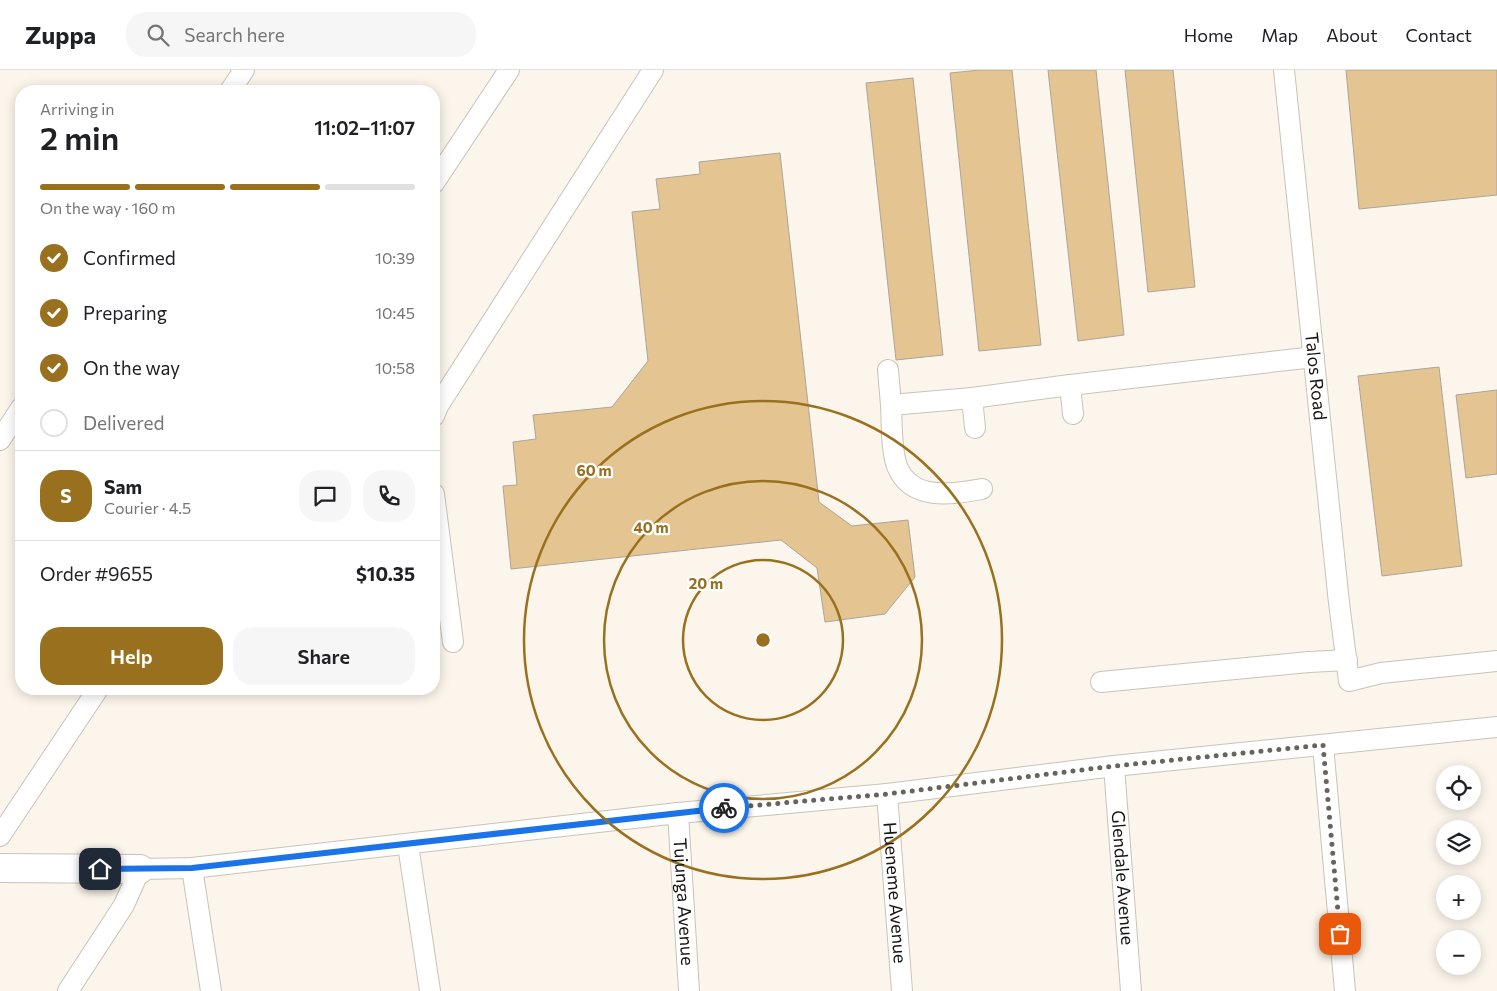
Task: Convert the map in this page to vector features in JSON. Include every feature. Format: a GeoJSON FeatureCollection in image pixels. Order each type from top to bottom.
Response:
{"type":"FeatureCollection","features":[{"type":"Feature","properties":{"kind":"street"},"geometry":{"type":"LineString","coordinates":[[234,85],[244,70]]}},
{"type":"Feature","properties":{"kind":"street"},"geometry":{"type":"LineString","coordinates":[[440,174],[509,70]]}},
{"type":"Feature","properties":{"kind":"street"},"geometry":{"type":"LineString","coordinates":[[440,403],[654,70]]}},
{"type":"Feature","properties":{"kind":"street","name":"Talos Road"},"geometry":{"type":"LineString","coordinates":[[1284,70],[1349,681],[1381,674],[1497,661]]}},
{"type":"Feature","properties":{"kind":"street"},"geometry":{"type":"LineString","coordinates":[[891,405],[972,398],[1314,357]]}},
{"type":"Feature","properties":{"kind":"street"},"geometry":{"type":"LineString","coordinates":[[888,370],[894,454],[897,467],[907,480],[918,488],[930,493],[956,493],[982,489]]}},
{"type":"Feature","properties":{"kind":"street"},"geometry":{"type":"LineString","coordinates":[[1070,385],[1074,414]]}},
{"type":"Feature","properties":{"kind":"street"},"geometry":{"type":"LineString","coordinates":[[972,398],[975,428]]}},
{"type":"Feature","properties":{"kind":"street"},"geometry":{"type":"LineString","coordinates":[[0,440],[15,417]]}},
{"type":"Feature","properties":{"kind":"street"},"geometry":{"type":"LineString","coordinates":[[440,541],[453,642]]}},
{"type":"Feature","properties":{"kind":"street"},"geometry":{"type":"LineString","coordinates":[[1101,682],[1347,660]]}},
{"type":"Feature","properties":{"kind":"street"},"geometry":{"type":"LineString","coordinates":[[0,836],[94,695]]}},
{"type":"Feature","properties":{"kind":"street"},"geometry":{"type":"LineString","coordinates":[[0,868],[192,868],[678,812],[887,794],[1114,766],[1497,727]]}},
{"type":"Feature","properties":{"kind":"street"},"geometry":{"type":"LineString","coordinates":[[1323,745],[1345,991]]}},
{"type":"Feature","properties":{"kind":"street","name":"Glendale Avenue"},"geometry":{"type":"LineString","coordinates":[[1114,766],[1131,991]]}},
{"type":"Feature","properties":{"kind":"street","name":"Hueneme Avenue"},"geometry":{"type":"LineString","coordinates":[[887,794],[902,991]]}},
{"type":"Feature","properties":{"kind":"street","name":"Tujunga Avenue"},"geometry":{"type":"LineString","coordinates":[[678,812],[689,991]]}},
{"type":"Feature","properties":{"kind":"street"},"geometry":{"type":"LineString","coordinates":[[408,844],[430,991]]}},
{"type":"Feature","properties":{"kind":"street"},"geometry":{"type":"LineString","coordinates":[[192,868],[211,991]]}},
{"type":"Feature","properties":{"kind":"street"},"geometry":{"type":"LineString","coordinates":[[68,991],[124,905],[140,869]]}},
{"type":"Feature","properties":{"kind":"building"},"geometry":{"type":"Polygon","coordinates":[[[980,70],[1012,70],[1041,345],[979,351],[950,73],[980,70]]]}},
{"type":"Feature","properties":{"kind":"building"},"geometry":{"type":"Polygon","coordinates":[[[1048,70],[1096,70],[1124,335],[1078,341],[1048,70]]]}},
{"type":"Feature","properties":{"kind":"building"},"geometry":{"type":"Polygon","coordinates":[[[1125,70],[1173,70],[1195,287],[1148,292],[1125,70]]]}},
{"type":"Feature","properties":{"kind":"building"},"geometry":{"type":"Polygon","coordinates":[[[1346,70],[1497,70],[1497,195],[1359,209],[1346,70]]]}},
{"type":"Feature","properties":{"kind":"building"},"geometry":{"type":"Polygon","coordinates":[[[913,78],[943,355],[896,360],[866,83],[913,78]]]}},
{"type":"Feature","properties":{"kind":"building"},"geometry":{"type":"Polygon","coordinates":[[[780,153],[819,502],[852,526],[908,520],[915,577],[885,614],[825,622],[817,568],[781,540],[511,569],[503,486],[517,485],[513,442],[536,439],[533,415],[612,407],[648,361],[632,212],[660,209],[656,179],[700,174],[699,162],[780,153]]]}},
{"type":"Feature","properties":{"kind":"building"},"geometry":{"type":"Polygon","coordinates":[[[1439,367],[1462,566],[1382,576],[1358,376],[1439,367]]]}},
{"type":"Feature","properties":{"kind":"building"},"geometry":{"type":"Polygon","coordinates":[[[1497,390],[1497,474],[1466,478],[1456,395],[1497,390]]]}},
{"type":"Feature","properties":{"kind":"way so far"},"geometry":{"type":"LineString","coordinates":[[724,808],[887,794],[1114,766],[1323,745],[1340,934]]}},
{"type":"Feature","properties":{"kind":"route"},"geometry":{"type":"LineString","coordinates":[[100,869],[192,868],[724,808]]}}]}
